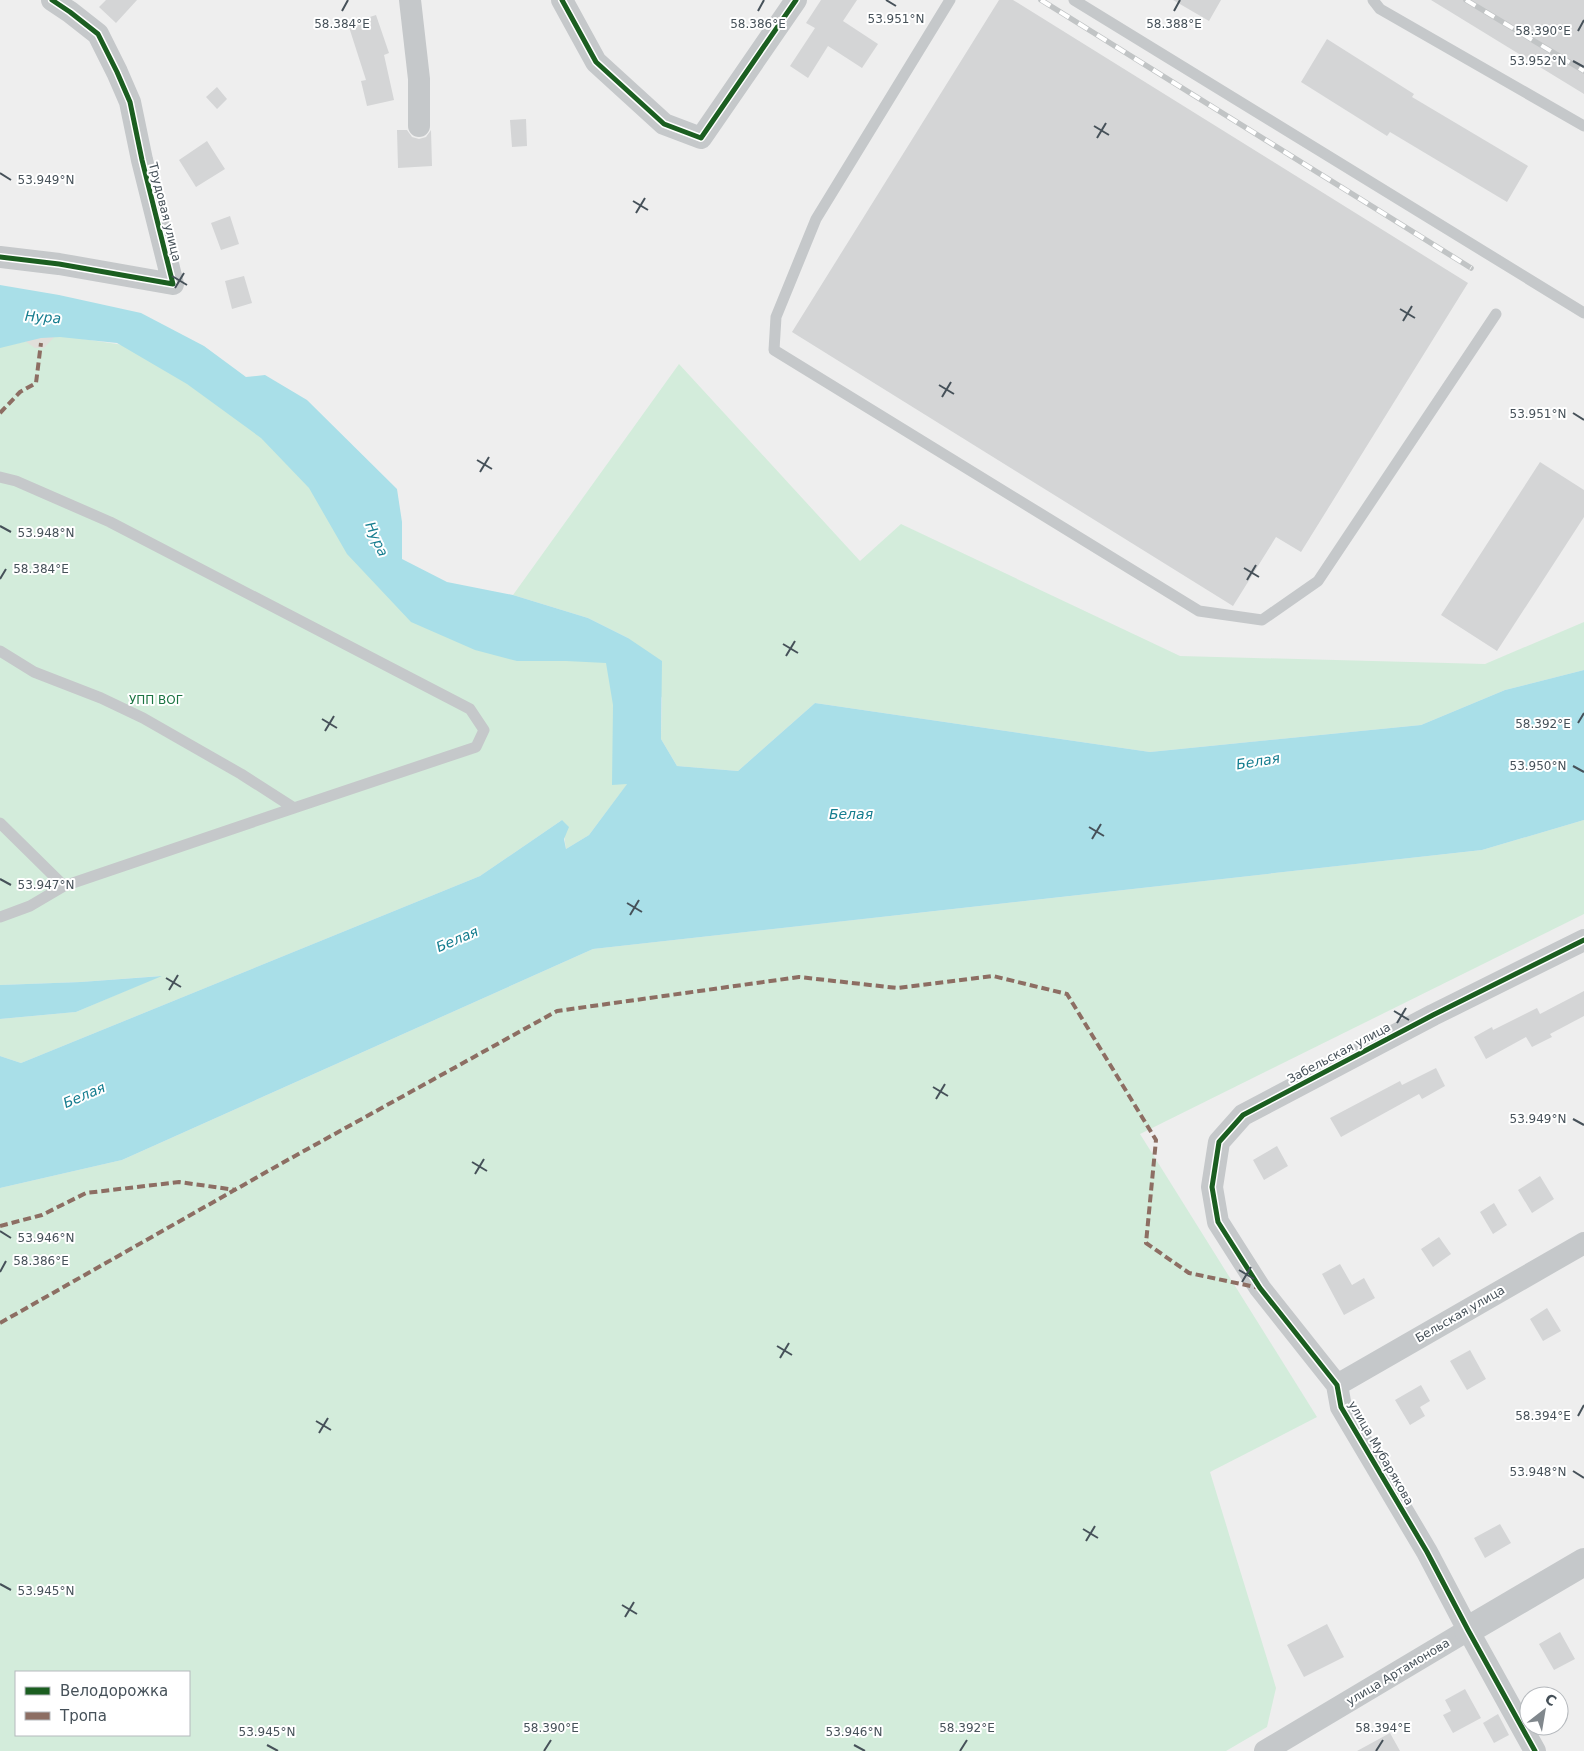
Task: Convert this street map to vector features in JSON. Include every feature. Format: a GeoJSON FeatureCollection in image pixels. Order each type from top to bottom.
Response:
{"type":"FeatureCollection","features":[{"type":"Feature","properties":{"kind":"street","name":"Трудовая улица"},"geometry":{"type":"LineString","coordinates":[[0,257],[59,264],[173,284],[142,160],[130,102],[98,34],[52,0]]}},
{"type":"Feature","properties":{"kind":"street"},"geometry":{"type":"LineString","coordinates":[[410,0],[419,78],[419,126]]}},
{"type":"Feature","properties":{"kind":"street"},"geometry":{"type":"LineString","coordinates":[[562,0],[596,62],[664,124],[701,138],[796,0]]}},
{"type":"Feature","properties":{"kind":"street","name":"Забельская улица"},"geometry":{"type":"LineString","coordinates":[[1219,1142],[1243,1115],[1433,1014],[1584,940]]}},
{"type":"Feature","properties":{"kind":"street","name":"улица Мубарякова"},"geometry":{"type":"LineString","coordinates":[[1219,1142],[1212,1187],[1218,1222],[1260,1288],[1337,1385],[1341,1407],[1427,1552],[1535,1751]]}},
{"type":"Feature","properties":{"kind":"street","name":"Бельская улица"},"geometry":{"type":"LineString","coordinates":[[1337,1385],[1584,1244]]}},
{"type":"Feature","properties":{"kind":"street","name":"улица Артамонова"},"geometry":{"type":"LineString","coordinates":[[1270,1750],[1584,1562]]}},
{"type":"Feature","properties":{"kind":"lane"},"geometry":{"type":"LineString","coordinates":[[950,0],[816,219],[776,317],[774,350],[1198,610],[1262,620],[1318,581],[1496,314]]}},
{"type":"Feature","properties":{"kind":"lane"},"geometry":{"type":"LineString","coordinates":[[1074,0],[1584,313]]}},
{"type":"Feature","properties":{"kind":"lane"},"geometry":{"type":"LineString","coordinates":[[1373,0],[1380,9],[1584,126]]}},
{"type":"Feature","properties":{"kind":"lane"},"geometry":{"type":"LineString","coordinates":[[0,477],[16,481],[110,522],[470,709],[484,730],[476,747],[64,886],[30,906],[0,917]]}},
{"type":"Feature","properties":{"kind":"lane"},"geometry":{"type":"LineString","coordinates":[[0,651],[34,672],[101,698],[143,718],[241,774],[294,808]]}},
{"type":"Feature","properties":{"kind":"lane"},"geometry":{"type":"LineString","coordinates":[[0,823],[64,886]]}},
{"type":"Feature","properties":{"kind":"green space","name":"УПП ВОГ"},"geometry":{"type":"Polygon","coordinates":[[[56,335],[137,347],[293,441],[370,575],[609,656],[628,783],[589,835],[566,849],[562,820],[480,876],[21,1063],[0,1056],[0,1019],[76,1012],[160,976],[81,982],[0,985],[0,347],[56,335]]]}},
{"type":"Feature","properties":{"kind":"green space"},"geometry":{"type":"Polygon","coordinates":[[[679,364],[860,561],[901,524],[1180,656],[1485,664],[1584,622],[1584,670],[1505,690],[1421,725],[1150,752],[815,703],[738,771],[677,766],[661,739],[662,698],[628,638],[588,618],[513,595],[679,364]]]}},
{"type":"Feature","properties":{"kind":"green space"},"geometry":{"type":"Polygon","coordinates":[[[1584,820],[1584,914],[1140,1134],[1317,1417],[1210,1472],[1276,1688],[1267,1727],[1226,1751],[0,1751],[0,1188],[122,1160],[593,949],[1482,850],[1584,820]]]}},
{"type":"Feature","properties":{"kind":"sand"},"geometry":{"type":"Polygon","coordinates":[[[56,335],[44,348],[35,348],[18,336],[56,335]]]}},
{"type":"Feature","properties":{"kind":"water","name":"Белая"},"geometry":{"type":"Polygon","coordinates":[[[0,285],[59,295],[141,313],[204,346],[246,377],[265,375],[307,400],[397,489],[402,522],[402,559],[447,582],[513,595],[588,618],[628,638],[662,661],[661,739],[677,766],[738,771],[815,703],[1150,752],[1421,725],[1505,690],[1584,670],[1584,820],[1482,850],[593,949],[122,1160],[0,1188],[0,1056],[21,1063],[480,876],[562,820],[569,827],[564,839],[566,849],[589,835],[627,784],[612,785],[613,705],[606,663],[517,661],[475,650],[411,622],[347,554],[309,488],[261,438],[187,384],[117,343],[60,337],[41,338],[0,348],[0,285]]]}},
{"type":"Feature","properties":{"kind":"water"},"geometry":{"type":"Polygon","coordinates":[[[162,976],[76,1012],[0,1019],[0,985],[162,976]]]}},
{"type":"Feature","properties":{"kind":"building"},"geometry":{"type":"Polygon","coordinates":[[[106,0],[137,0],[116,23],[99,7],[106,0]]]}},
{"type":"Feature","properties":{"kind":"building"},"geometry":{"type":"Polygon","coordinates":[[[821,0],[857,0],[843,21],[878,44],[862,68],[828,46],[808,78],[790,66],[815,28],[806,23],[821,0]]]}},
{"type":"Feature","properties":{"kind":"building"},"geometry":{"type":"Polygon","coordinates":[[[999,0],[1013,0],[1468,283],[1301,552],[1276,537],[1233,606],[792,332],[999,0]]]}},
{"type":"Feature","properties":{"kind":"building"},"geometry":{"type":"Polygon","coordinates":[[[1173,0],[1221,0],[1209,21],[1173,0]]]}},
{"type":"Feature","properties":{"kind":"building"},"geometry":{"type":"Polygon","coordinates":[[[1431,0],[1584,0],[1584,94],[1431,0]]]}},
{"type":"Feature","properties":{"kind":"building"},"geometry":{"type":"Polygon","coordinates":[[[376,15],[389,53],[384,55],[394,100],[367,106],[361,81],[366,80],[348,24],[376,15]]]}},
{"type":"Feature","properties":{"kind":"building"},"geometry":{"type":"Polygon","coordinates":[[[1327,39],[1414,94],[1412,97],[1528,166],[1507,202],[1390,132],[1387,136],[1301,82],[1327,39]]]}},
{"type":"Feature","properties":{"kind":"building"},"geometry":{"type":"Polygon","coordinates":[[[217,87],[227,99],[217,109],[206,97],[217,87]]]}},
{"type":"Feature","properties":{"kind":"building"},"geometry":{"type":"Polygon","coordinates":[[[526,119],[527,146],[512,147],[510,120],[526,119]]]}},
{"type":"Feature","properties":{"kind":"building"},"geometry":{"type":"Polygon","coordinates":[[[397,130],[407,130],[412,137],[419,139],[426,137],[431,130],[432,166],[398,168],[397,130]]]}},
{"type":"Feature","properties":{"kind":"building"},"geometry":{"type":"Polygon","coordinates":[[[207,141],[225,169],[196,187],[179,160],[207,141]]]}},
{"type":"Feature","properties":{"kind":"building"},"geometry":{"type":"Polygon","coordinates":[[[230,216],[239,244],[221,250],[211,223],[230,216]]]}},
{"type":"Feature","properties":{"kind":"building"},"geometry":{"type":"Polygon","coordinates":[[[244,276],[252,303],[232,309],[225,281],[244,276]]]}},
{"type":"Feature","properties":{"kind":"building"},"geometry":{"type":"Polygon","coordinates":[[[1540,462],[1584,490],[1584,517],[1497,651],[1441,615],[1540,462]]]}},
{"type":"Feature","properties":{"kind":"building"},"geometry":{"type":"Polygon","coordinates":[[[1584,991],[1584,1016],[1550,1034],[1552,1037],[1532,1047],[1526,1037],[1486,1059],[1474,1037],[1492,1027],[1493,1030],[1537,1008],[1540,1014],[1584,991]]]}},
{"type":"Feature","properties":{"kind":"building"},"geometry":{"type":"Polygon","coordinates":[[[1436,1068],[1445,1086],[1422,1099],[1419,1094],[1341,1137],[1330,1118],[1400,1081],[1402,1085],[1436,1068]]]}},
{"type":"Feature","properties":{"kind":"building"},"geometry":{"type":"Polygon","coordinates":[[[1277,1146],[1288,1166],[1264,1180],[1253,1160],[1277,1146]]]}},
{"type":"Feature","properties":{"kind":"building"},"geometry":{"type":"Polygon","coordinates":[[[1540,1176],[1554,1199],[1532,1213],[1518,1190],[1540,1176]]]}},
{"type":"Feature","properties":{"kind":"building"},"geometry":{"type":"Polygon","coordinates":[[[1494,1203],[1507,1225],[1493,1234],[1480,1212],[1494,1203]]]}},
{"type":"Feature","properties":{"kind":"building"},"geometry":{"type":"Polygon","coordinates":[[[1439,1237],[1451,1254],[1433,1267],[1421,1249],[1439,1237]]]}},
{"type":"Feature","properties":{"kind":"building"},"geometry":{"type":"Polygon","coordinates":[[[1340,1264],[1352,1285],[1364,1278],[1375,1298],[1344,1315],[1322,1274],[1340,1264]]]}},
{"type":"Feature","properties":{"kind":"building"},"geometry":{"type":"Polygon","coordinates":[[[1547,1308],[1561,1331],[1543,1341],[1530,1319],[1547,1308]]]}},
{"type":"Feature","properties":{"kind":"building"},"geometry":{"type":"Polygon","coordinates":[[[1470,1350],[1486,1379],[1467,1390],[1450,1361],[1470,1350]]]}},
{"type":"Feature","properties":{"kind":"building"},"geometry":{"type":"Polygon","coordinates":[[[1421,1385],[1430,1401],[1420,1407],[1425,1416],[1410,1425],[1395,1400],[1421,1385]]]}},
{"type":"Feature","properties":{"kind":"building"},"geometry":{"type":"Polygon","coordinates":[[[1500,1524],[1511,1543],[1485,1558],[1474,1538],[1500,1524]]]}},
{"type":"Feature","properties":{"kind":"building"},"geometry":{"type":"Polygon","coordinates":[[[1327,1624],[1344,1657],[1304,1677],[1287,1645],[1327,1624]]]}},
{"type":"Feature","properties":{"kind":"building"},"geometry":{"type":"Polygon","coordinates":[[[1560,1632],[1575,1659],[1554,1670],[1539,1644],[1560,1632]]]}},
{"type":"Feature","properties":{"kind":"building"},"geometry":{"type":"Polygon","coordinates":[[[1465,1689],[1481,1718],[1453,1733],[1443,1715],[1451,1711],[1445,1700],[1465,1689]]]}},
{"type":"Feature","properties":{"kind":"building"},"geometry":{"type":"Polygon","coordinates":[[[1498,1714],[1509,1735],[1494,1743],[1483,1723],[1498,1714]]]}},
{"type":"Feature","properties":{"kind":"building"},"geometry":{"type":"Polygon","coordinates":[[[1390,1733],[1400,1751],[1357,1751],[1390,1733]]]}},
{"type":"Feature","properties":{"kind":"railway"},"geometry":{"type":"LineString","coordinates":[[1041,0],[1471,268]]}},
{"type":"Feature","properties":{"kind":"railway"},"geometry":{"type":"LineString","coordinates":[[1466,0],[1584,71]]}},
{"type":"Feature","properties":{"kind":"marked path"},"geometry":{"type":"LineString","coordinates":[[0,413],[20,392],[36,383],[41,343]]}},
{"type":"Feature","properties":{"kind":"marked path"},"geometry":{"type":"LineString","coordinates":[[0,1323],[284,1162],[557,1011],[799,977],[897,988],[993,976],[1067,994],[1156,1140],[1146,1243],[1189,1273],[1260,1288]]}},
{"type":"Feature","properties":{"kind":"marked path"},"geometry":{"type":"LineString","coordinates":[[0,1226],[42,1215],[86,1193],[179,1182],[236,1190]]}},
{"type":"Feature","properties":{"kind":"cycle path"},"geometry":{"type":"LineString","coordinates":[[0,257],[59,264],[173,284],[142,160],[130,102],[98,34],[52,0]]}},
{"type":"Feature","properties":{"kind":"cycle path"},"geometry":{"type":"LineString","coordinates":[[562,0],[596,62],[664,124],[701,138],[796,0]]}},
{"type":"Feature","properties":{"kind":"cycle path"},"geometry":{"type":"LineString","coordinates":[[1535,1751],[1427,1552],[1341,1407],[1337,1385],[1260,1288],[1218,1222],[1212,1187],[1219,1142],[1243,1115],[1433,1015],[1584,940]]}},
{"type":"Feature","properties":{"kind":"water label","name":"Нура"},"geometry":{"type":"Point","coordinates":[43,317]}},
{"type":"Feature","properties":{"kind":"water label","name":"Нура"},"geometry":{"type":"Point","coordinates":[377,539]}}]}
